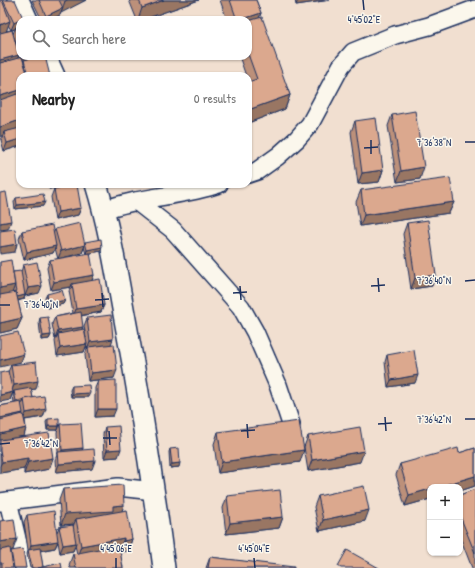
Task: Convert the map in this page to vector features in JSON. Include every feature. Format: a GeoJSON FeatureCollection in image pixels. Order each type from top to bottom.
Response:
{"type":"FeatureCollection","features":[{"type":"Feature","properties":{"kind":"street"},"geometry":{"type":"LineString","coordinates":[[18,0],[25,16]]}},
{"type":"Feature","properties":{"kind":"street"},"geometry":{"type":"LineString","coordinates":[[252,173],[257,171],[278,156],[297,139],[310,124],[341,66],[353,52],[475,9]]}},
{"type":"Feature","properties":{"kind":"street"},"geometry":{"type":"LineString","coordinates":[[47,60],[52,72]]}},
{"type":"Feature","properties":{"kind":"street"},"geometry":{"type":"LineString","coordinates":[[97,188],[104,210],[130,350],[154,491],[164,568]]}},
{"type":"Feature","properties":{"kind":"street"},"geometry":{"type":"LineString","coordinates":[[104,210],[120,204],[183,194],[205,188]]}},
{"type":"Feature","properties":{"kind":"street"},"geometry":{"type":"LineString","coordinates":[[136,201],[173,230],[241,307],[255,332],[278,385],[291,424]]}},
{"type":"Feature","properties":{"kind":"street"},"geometry":{"type":"LineString","coordinates":[[24,568],[4,501],[118,487],[154,491]]}},
{"type":"Feature","properties":{"kind":"building"},"geometry":{"type":"Polygon","coordinates":[[[0,0],[2,0],[10,21],[0,25],[0,0]]]}},
{"type":"Feature","properties":{"kind":"building"},"geometry":{"type":"Polygon","coordinates":[[[3,0],[15,0],[22,16],[16,16],[16,22],[14,23],[3,0]]]}},
{"type":"Feature","properties":{"kind":"building"},"geometry":{"type":"Polygon","coordinates":[[[39,0],[59,0],[63,8],[46,16],[39,0]]]}},
{"type":"Feature","properties":{"kind":"building"},"geometry":{"type":"Polygon","coordinates":[[[139,0],[164,0],[142,8],[139,0]]]}},
{"type":"Feature","properties":{"kind":"building"},"geometry":{"type":"Polygon","coordinates":[[[230,0],[256,0],[261,13],[252,16],[236,16],[230,0]]]}},
{"type":"Feature","properties":{"kind":"building"},"geometry":{"type":"Polygon","coordinates":[[[262,17],[290,95],[252,109],[252,81],[257,79],[250,60],[252,60],[252,20],[262,17]]]}},
{"type":"Feature","properties":{"kind":"building"},"geometry":{"type":"Polygon","coordinates":[[[12,30],[16,44],[16,56],[0,60],[0,33],[12,30]]]}},
{"type":"Feature","properties":{"kind":"building"},"geometry":{"type":"Polygon","coordinates":[[[16,59],[16,60],[23,60],[27,72],[16,72],[16,91],[0,96],[0,63],[16,59]]]}},
{"type":"Feature","properties":{"kind":"building"},"geometry":{"type":"Polygon","coordinates":[[[24,60],[46,60],[49,72],[27,72],[24,60]]]}},
{"type":"Feature","properties":{"kind":"building"},"geometry":{"type":"Polygon","coordinates":[[[16,94],[16,121],[0,127],[0,100],[16,94]]]}},
{"type":"Feature","properties":{"kind":"building"},"geometry":{"type":"Polygon","coordinates":[[[415,111],[424,167],[401,171],[392,115],[415,111]]]}},
{"type":"Feature","properties":{"kind":"building"},"geometry":{"type":"Polygon","coordinates":[[[376,118],[383,170],[362,173],[355,121],[376,118]]]}},
{"type":"Feature","properties":{"kind":"building"},"geometry":{"type":"Polygon","coordinates":[[[16,129],[16,140],[7,143],[4,132],[16,129]]]}},
{"type":"Feature","properties":{"kind":"building"},"geometry":{"type":"Polygon","coordinates":[[[450,178],[454,202],[364,215],[361,190],[450,178]]]}},
{"type":"Feature","properties":{"kind":"building"},"geometry":{"type":"Polygon","coordinates":[[[78,188],[81,208],[58,212],[54,189],[78,188]]]}},
{"type":"Feature","properties":{"kind":"building"},"geometry":{"type":"Polygon","coordinates":[[[6,192],[11,221],[0,223],[0,193],[6,192]]]}},
{"type":"Feature","properties":{"kind":"building"},"geometry":{"type":"Polygon","coordinates":[[[43,194],[45,202],[17,205],[16,198],[43,194]]]}},
{"type":"Feature","properties":{"kind":"building"},"geometry":{"type":"Polygon","coordinates":[[[428,220],[436,275],[415,278],[407,223],[428,220]]]}},
{"type":"Feature","properties":{"kind":"building"},"geometry":{"type":"Polygon","coordinates":[[[80,223],[85,245],[61,251],[55,229],[80,223]]]}},
{"type":"Feature","properties":{"kind":"building"},"geometry":{"type":"Polygon","coordinates":[[[52,225],[56,246],[27,252],[22,231],[52,225]]]}},
{"type":"Feature","properties":{"kind":"building"},"geometry":{"type":"Polygon","coordinates":[[[15,229],[17,244],[0,247],[0,231],[15,229]]]}},
{"type":"Feature","properties":{"kind":"building"},"geometry":{"type":"Polygon","coordinates":[[[101,239],[102,247],[87,250],[85,242],[101,239]]]}},
{"type":"Feature","properties":{"kind":"building"},"geometry":{"type":"Polygon","coordinates":[[[90,253],[94,275],[54,282],[50,260],[90,253]]]}},
{"type":"Feature","properties":{"kind":"building"},"geometry":{"type":"Polygon","coordinates":[[[11,260],[15,285],[0,288],[0,262],[11,260]]]}},
{"type":"Feature","properties":{"kind":"building"},"geometry":{"type":"Polygon","coordinates":[[[37,262],[42,286],[28,288],[23,265],[37,262]]]}},
{"type":"Feature","properties":{"kind":"building"},"geometry":{"type":"Polygon","coordinates":[[[21,271],[25,295],[17,297],[13,272],[21,271]]]}},
{"type":"Feature","properties":{"kind":"building"},"geometry":{"type":"Polygon","coordinates":[[[100,279],[104,305],[76,309],[72,284],[100,279]]]}},
{"type":"Feature","properties":{"kind":"building"},"geometry":{"type":"Polygon","coordinates":[[[62,290],[65,300],[49,304],[47,294],[62,290]]]}},
{"type":"Feature","properties":{"kind":"building"},"geometry":{"type":"Polygon","coordinates":[[[16,292],[22,318],[0,323],[0,295],[16,292]]]}},
{"type":"Feature","properties":{"kind":"building"},"geometry":{"type":"Polygon","coordinates":[[[81,312],[83,327],[58,331],[55,317],[81,312]]]}},
{"type":"Feature","properties":{"kind":"building"},"geometry":{"type":"Polygon","coordinates":[[[111,315],[113,339],[90,342],[87,318],[111,315]]]}},
{"type":"Feature","properties":{"kind":"building"},"geometry":{"type":"Polygon","coordinates":[[[48,317],[51,335],[43,336],[40,318],[48,317]]]}},
{"type":"Feature","properties":{"kind":"building"},"geometry":{"type":"Polygon","coordinates":[[[84,329],[87,344],[60,348],[58,334],[84,329]]]}},
{"type":"Feature","properties":{"kind":"building"},"geometry":{"type":"Polygon","coordinates":[[[18,332],[24,354],[0,360],[0,336],[18,332]]]}},
{"type":"Feature","properties":{"kind":"building"},"geometry":{"type":"Polygon","coordinates":[[[114,344],[117,370],[91,373],[88,347],[114,344]]]}},
{"type":"Feature","properties":{"kind":"building"},"geometry":{"type":"Polygon","coordinates":[[[414,350],[418,375],[391,380],[387,355],[414,350]]]}},
{"type":"Feature","properties":{"kind":"building"},"geometry":{"type":"Polygon","coordinates":[[[36,362],[38,381],[14,385],[11,365],[36,362]]]}},
{"type":"Feature","properties":{"kind":"building"},"geometry":{"type":"Polygon","coordinates":[[[8,371],[13,392],[0,395],[0,373],[8,371]]]}},
{"type":"Feature","properties":{"kind":"building"},"geometry":{"type":"Polygon","coordinates":[[[116,380],[116,409],[98,409],[98,381],[116,380]]]}},
{"type":"Feature","properties":{"kind":"building"},"geometry":{"type":"Polygon","coordinates":[[[89,385],[90,393],[72,394],[72,386],[89,385]]]}},
{"type":"Feature","properties":{"kind":"building"},"geometry":{"type":"Polygon","coordinates":[[[31,388],[33,398],[16,401],[14,391],[31,388]]]}},
{"type":"Feature","properties":{"kind":"building"},"geometry":{"type":"Polygon","coordinates":[[[44,396],[46,409],[26,413],[24,399],[44,396]]]}},
{"type":"Feature","properties":{"kind":"building"},"geometry":{"type":"Polygon","coordinates":[[[21,402],[23,413],[0,418],[0,406],[21,402]]]}},
{"type":"Feature","properties":{"kind":"building"},"geometry":{"type":"Polygon","coordinates":[[[23,414],[26,428],[0,434],[0,420],[23,414]]]}},
{"type":"Feature","properties":{"kind":"building"},"geometry":{"type":"Polygon","coordinates":[[[59,418],[59,426],[48,426],[48,419],[59,418]]]}},
{"type":"Feature","properties":{"kind":"building"},"geometry":{"type":"Polygon","coordinates":[[[299,421],[304,450],[222,462],[218,432],[299,421]]]}},
{"type":"Feature","properties":{"kind":"building"},"geometry":{"type":"Polygon","coordinates":[[[81,423],[83,448],[62,450],[60,424],[81,423]]]}},
{"type":"Feature","properties":{"kind":"building"},"geometry":{"type":"Polygon","coordinates":[[[119,426],[121,449],[107,450],[105,427],[119,426]]]}},
{"type":"Feature","properties":{"kind":"building"},"geometry":{"type":"Polygon","coordinates":[[[360,427],[364,451],[312,460],[308,436],[360,427]]]}},
{"type":"Feature","properties":{"kind":"building"},"geometry":{"type":"Polygon","coordinates":[[[49,433],[53,458],[28,462],[28,458],[2,462],[0,440],[49,433]]]}},
{"type":"Feature","properties":{"kind":"building"},"geometry":{"type":"Polygon","coordinates":[[[179,448],[180,463],[172,464],[170,449],[179,448]]]}},
{"type":"Feature","properties":{"kind":"building"},"geometry":{"type":"Polygon","coordinates":[[[458,448],[459,453],[475,448],[475,476],[448,484],[427,484],[427,490],[409,495],[400,464],[458,448]]]}},
{"type":"Feature","properties":{"kind":"building"},"geometry":{"type":"Polygon","coordinates":[[[94,449],[95,461],[59,464],[58,452],[94,449]]]}},
{"type":"Feature","properties":{"kind":"building"},"geometry":{"type":"Polygon","coordinates":[[[123,485],[124,505],[113,506],[113,511],[65,514],[63,489],[123,485]]]}},
{"type":"Feature","properties":{"kind":"building"},"geometry":{"type":"Polygon","coordinates":[[[364,486],[369,510],[323,520],[318,496],[364,486]]]}},
{"type":"Feature","properties":{"kind":"building"},"geometry":{"type":"Polygon","coordinates":[[[475,489],[475,553],[463,523],[463,494],[475,489]]]}},
{"type":"Feature","properties":{"kind":"building"},"geometry":{"type":"Polygon","coordinates":[[[280,490],[283,517],[230,523],[227,496],[280,490]]]}},
{"type":"Feature","properties":{"kind":"building"},"geometry":{"type":"Polygon","coordinates":[[[127,510],[132,539],[124,541],[124,538],[81,546],[76,519],[127,510]]]}},
{"type":"Feature","properties":{"kind":"building"},"geometry":{"type":"Polygon","coordinates":[[[54,511],[58,541],[31,545],[27,515],[54,511]]]}},
{"type":"Feature","properties":{"kind":"building"},"geometry":{"type":"Polygon","coordinates":[[[14,519],[17,539],[0,542],[0,521],[14,519]]]}},
{"type":"Feature","properties":{"kind":"building"},"geometry":{"type":"Polygon","coordinates":[[[73,525],[76,543],[63,545],[59,527],[73,525]]]}},
{"type":"Feature","properties":{"kind":"building"},"geometry":{"type":"Polygon","coordinates":[[[119,545],[123,568],[76,568],[73,554],[119,545]]]}},
{"type":"Feature","properties":{"kind":"building"},"geometry":{"type":"Polygon","coordinates":[[[10,548],[13,568],[2,568],[2,563],[0,563],[0,550],[10,548]]]}},
{"type":"Feature","properties":{"kind":"building"},"geometry":{"type":"Polygon","coordinates":[[[40,548],[43,567],[32,568],[28,550],[40,548]]]}},
{"type":"Feature","properties":{"kind":"building"},"geometry":{"type":"Polygon","coordinates":[[[23,549],[26,568],[14,568],[11,551],[23,549]]]}},
{"type":"Feature","properties":{"kind":"building"},"geometry":{"type":"Polygon","coordinates":[[[347,550],[379,568],[341,568],[338,566],[347,550]]]}},
{"type":"Feature","properties":{"kind":"building"},"geometry":{"type":"Polygon","coordinates":[[[210,557],[294,567],[294,568],[208,568],[210,557]]]}},
{"type":"Feature","properties":{"kind":"building"},"geometry":{"type":"Polygon","coordinates":[[[61,563],[62,568],[38,568],[61,563]]]}}]}
